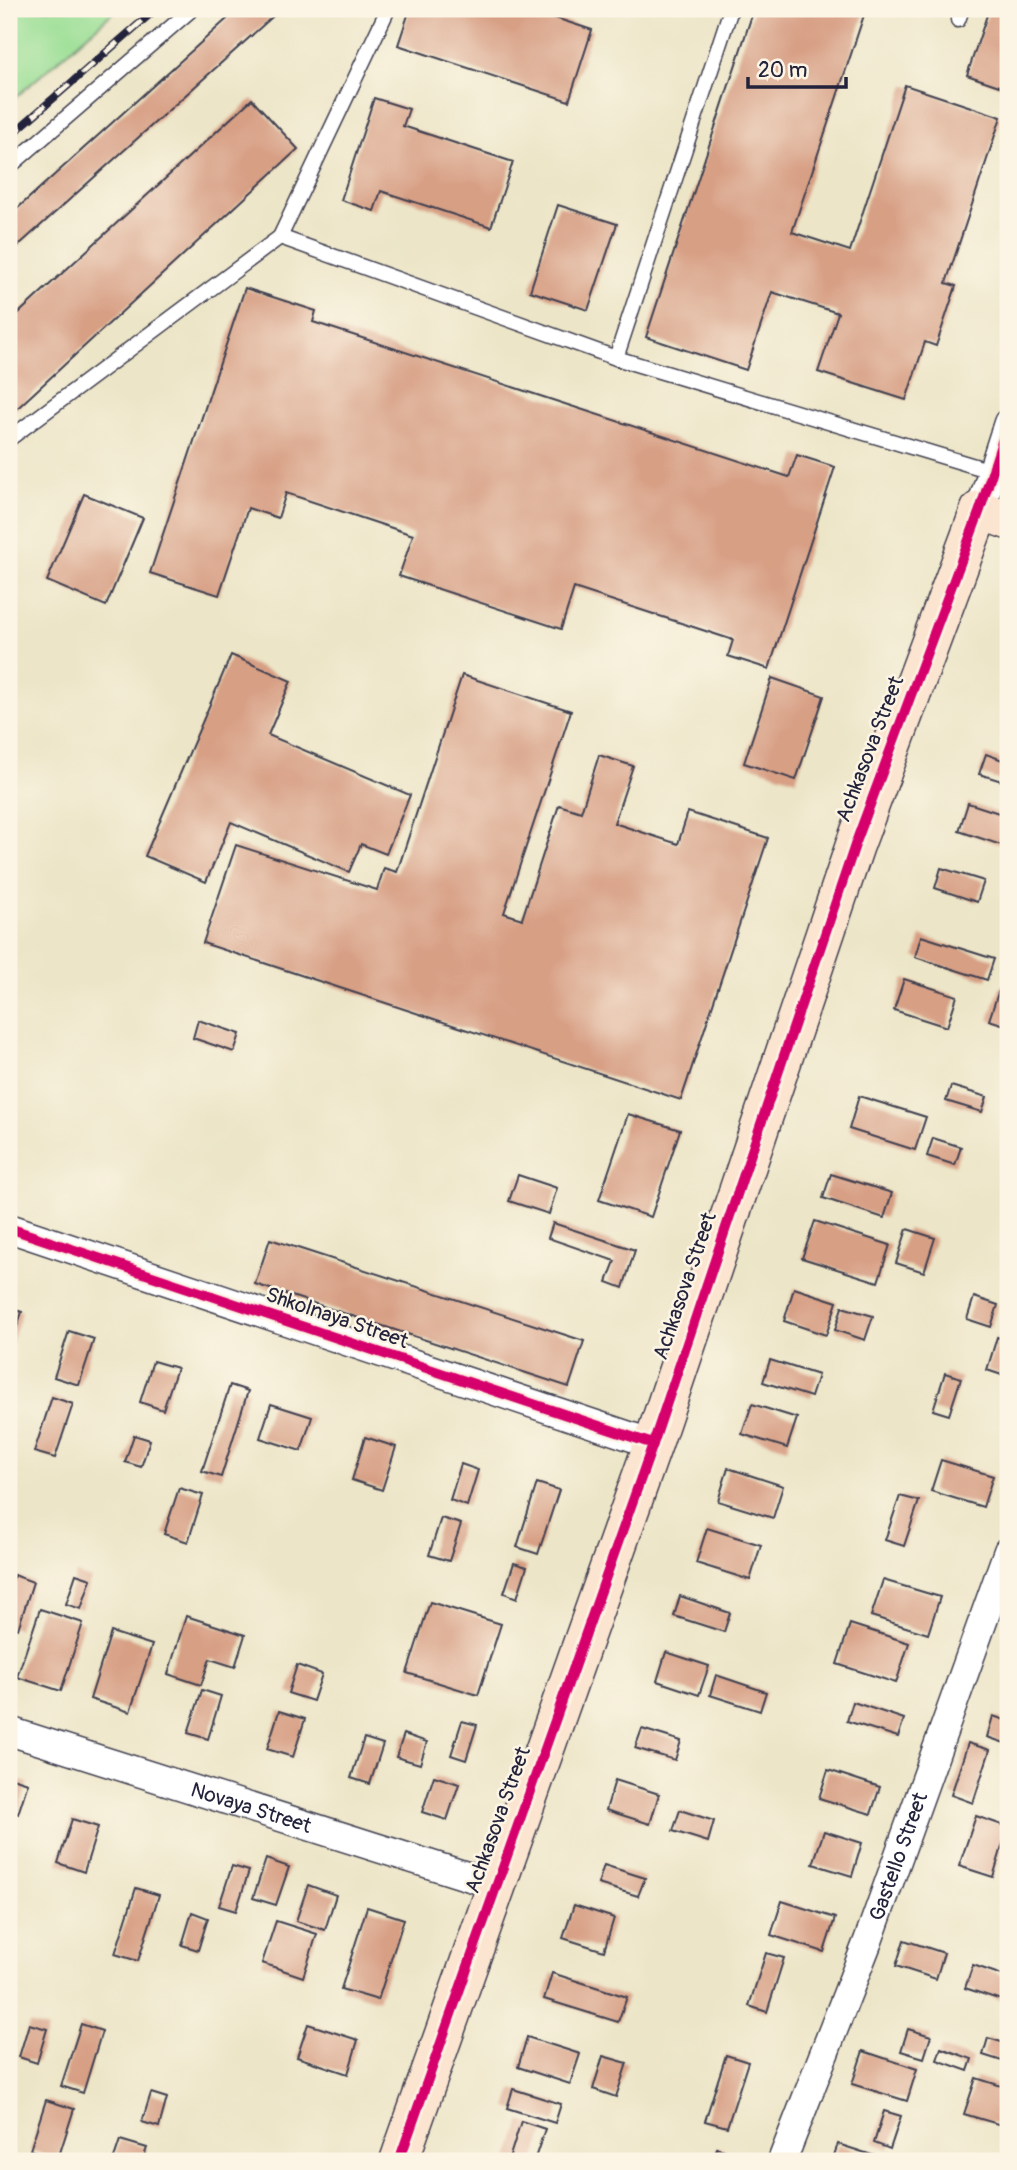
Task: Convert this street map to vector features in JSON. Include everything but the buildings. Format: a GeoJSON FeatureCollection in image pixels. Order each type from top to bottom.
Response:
{"type":"FeatureCollection","features":[{"type":"Feature","properties":{"kind":"street","name":"Achkasova Street"},"geometry":{"type":"LineString","coordinates":[[399,2161],[653,1444],[855,845],[994,515],[991,471],[1008,423]]}},
{"type":"Feature","properties":{"kind":"street","name":"Shkolnaya Street"},"geometry":{"type":"LineString","coordinates":[[9,1228],[653,1444]]}},
{"type":"Feature","properties":{"kind":"street","name":"Gastello Street"},"geometry":{"type":"LineString","coordinates":[[782,2161],[868,1941],[1008,1550]]}},
{"type":"Feature","properties":{"kind":"street","name":"Novaya Street"},"geometry":{"type":"LineString","coordinates":[[9,1731],[495,1885]]}},
{"type":"Feature","properties":{"kind":"lane"},"geometry":{"type":"LineString","coordinates":[[9,167],[192,9]]}},
{"type":"Feature","properties":{"kind":"lane"},"geometry":{"type":"LineString","coordinates":[[9,439],[280,237],[388,9]]}},
{"type":"Feature","properties":{"kind":"lane"},"geometry":{"type":"LineString","coordinates":[[616,358],[731,9]]}},
{"type":"Feature","properties":{"kind":"lane"},"geometry":{"type":"LineString","coordinates":[[280,237],[616,358],[991,471]]}},
{"type":"Feature","properties":{"kind":"green space"},"geometry":{"type":"Polygon","coordinates":[[[9,9],[117,9],[9,103],[9,9]]]}},
{"type":"Feature","properties":{"kind":"railway"},"geometry":{"type":"LineString","coordinates":[[9,137],[156,9]]}},
{"type":"Feature","properties":{"kind":"cycle path"},"geometry":{"type":"LineString","coordinates":[[399,2161],[653,1444],[855,845],[980,510],[1008,423]]}},
{"type":"Feature","properties":{"kind":"cycle path"},"geometry":{"type":"LineString","coordinates":[[9,1228],[653,1444]]}}]}
